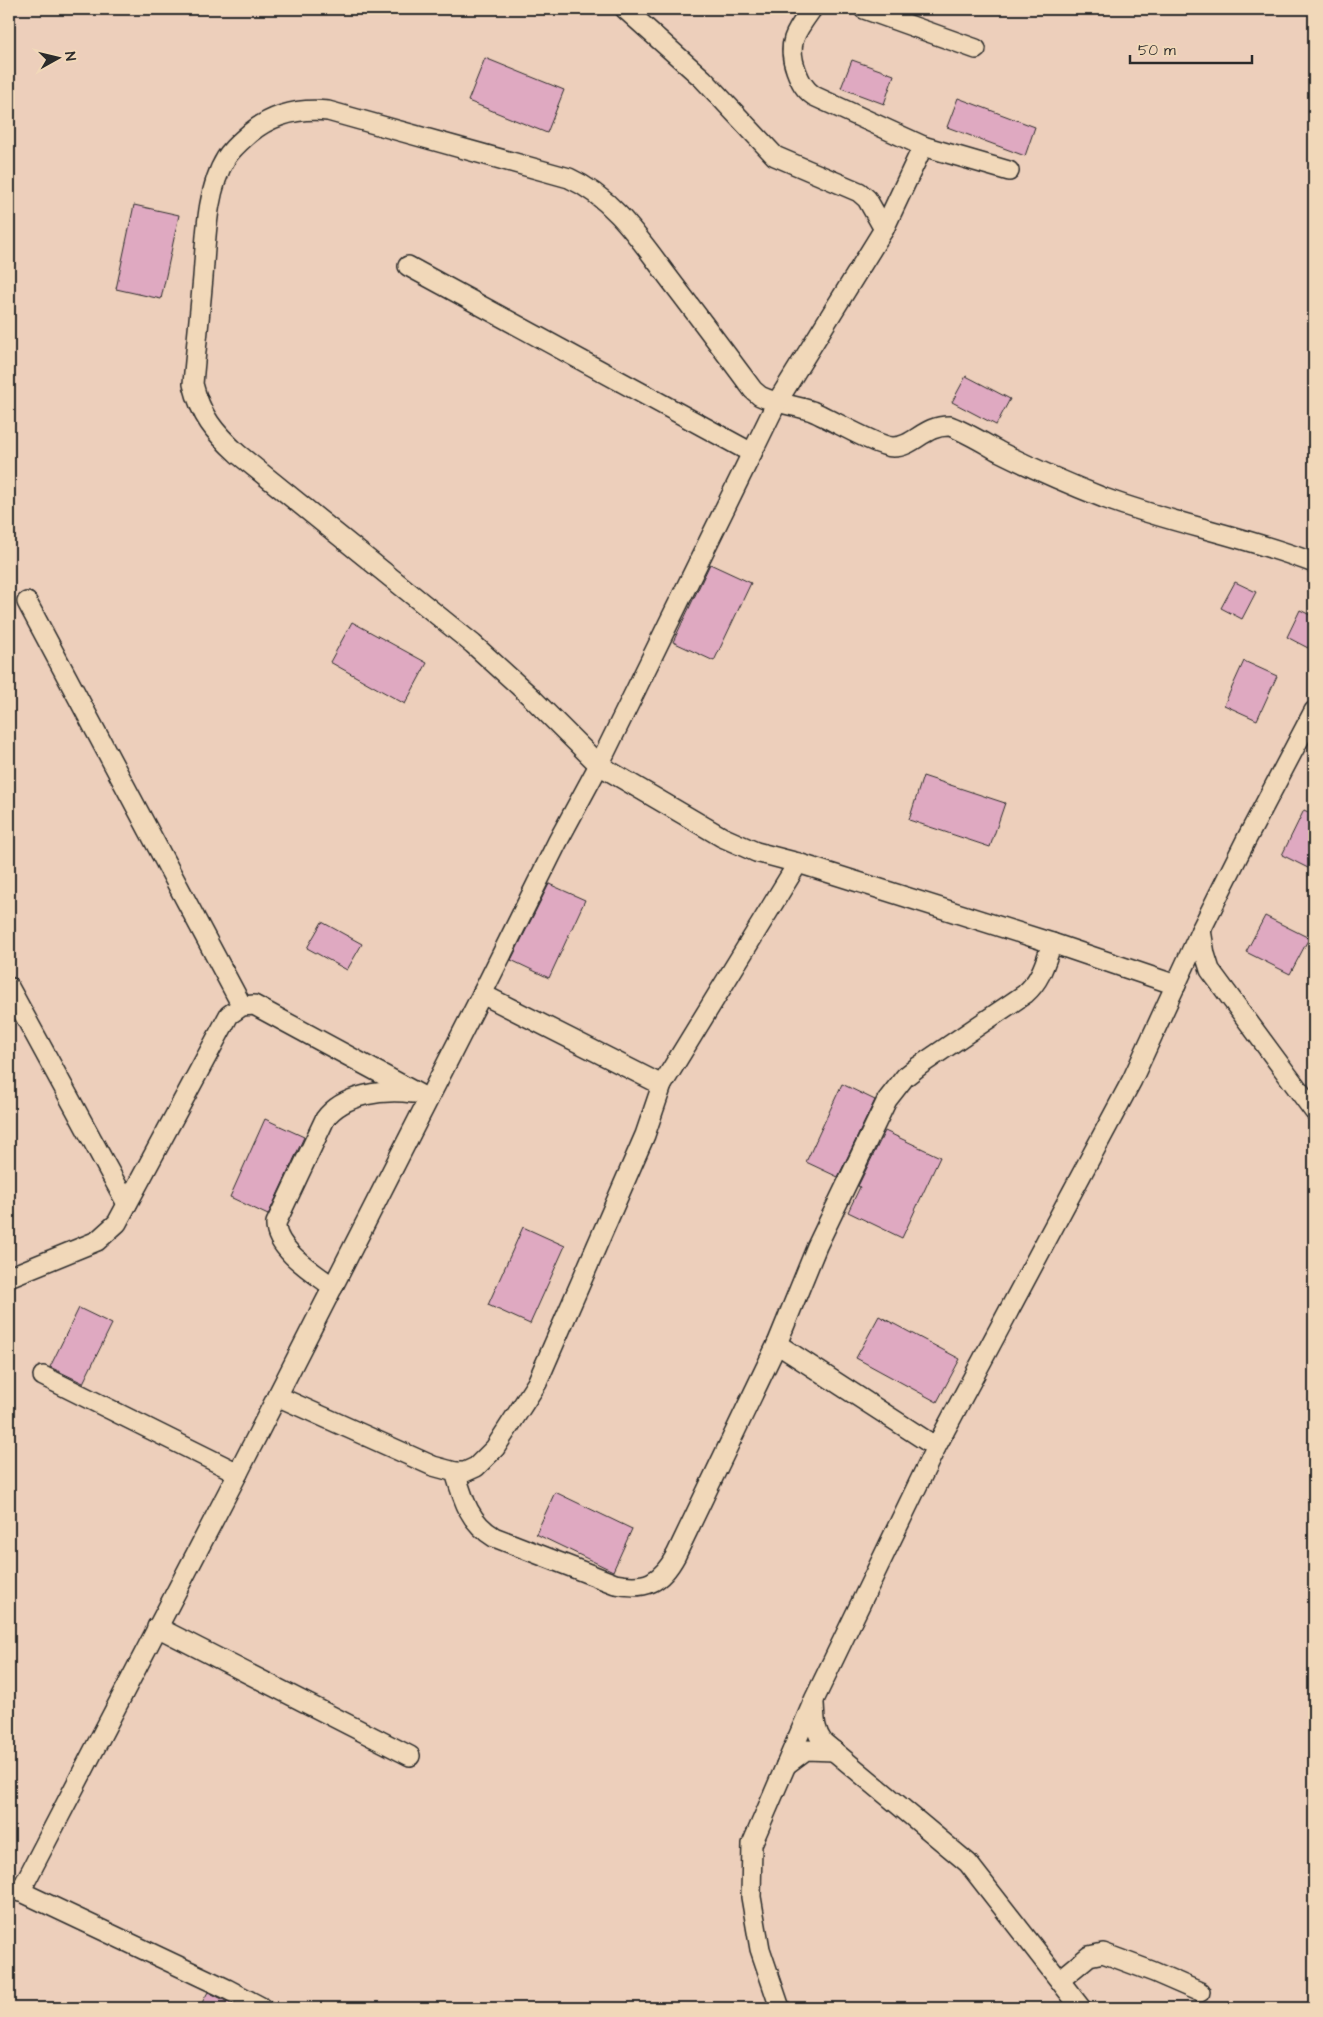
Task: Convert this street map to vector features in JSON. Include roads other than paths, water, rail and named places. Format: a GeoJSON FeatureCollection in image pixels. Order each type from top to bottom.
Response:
{"type":"FeatureCollection","features":[{"type":"Feature","properties":{"kind":"lane"},"geometry":{"type":"LineString","coordinates":[[625,9],[703,78],[775,156],[860,192],[870,204],[884,230]]}},
{"type":"Feature","properties":{"kind":"lane"},"geometry":{"type":"LineString","coordinates":[[812,9],[797,31],[791,48],[792,60],[800,82],[807,91],[814,96],[923,146],[1009,171]]}},
{"type":"Feature","properties":{"kind":"lane"},"geometry":{"type":"LineString","coordinates":[[864,9],[976,49]]}},
{"type":"Feature","properties":{"kind":"lane"},"geometry":{"type":"LineString","coordinates":[[1176,985],[1052,943],[798,863],[756,852],[722,837],[599,765],[530,696],[473,644],[238,454],[217,435],[206,419],[197,401],[193,384],[209,214],[218,174],[235,146],[261,124],[277,116],[310,109],[328,111],[569,178],[584,184],[600,195],[629,225],[753,390],[766,399],[813,412],[888,446],[904,444],[931,428],[950,426],[1022,463],[1148,514],[1194,528],[1258,543],[1314,563]]}},
{"type":"Feature","properties":{"kind":"lane"},"geometry":{"type":"LineString","coordinates":[[263,2008],[227,1989],[14,1889],[157,1627],[238,1473],[558,841],[599,765],[777,402],[884,230],[923,146]]}},
{"type":"Feature","properties":{"kind":"lane"},"geometry":{"type":"LineString","coordinates":[[408,266],[752,453]]}},
{"type":"Feature","properties":{"kind":"lane"},"geometry":{"type":"LineString","coordinates":[[27,602],[242,1006]]}},
{"type":"Feature","properties":{"kind":"lane"},"geometry":{"type":"LineString","coordinates":[[780,2008],[760,1949],[751,1897],[752,1844],[814,1700],[936,1447],[1132,1080],[1201,930],[1314,711]]}},
{"type":"Feature","properties":{"kind":"lane"},"geometry":{"type":"LineString","coordinates":[[277,1396],[433,1466],[455,1472],[466,1472],[476,1467],[495,1448],[537,1383],[645,1134],[662,1085],[798,863]]}},
{"type":"Feature","properties":{"kind":"lane"},"geometry":{"type":"LineString","coordinates":[[1201,930],[1210,970],[1314,1111]]}},
{"type":"Feature","properties":{"kind":"lane"},"geometry":{"type":"LineString","coordinates":[[455,1472],[469,1513],[484,1531],[615,1584],[636,1587],[651,1584],[664,1573],[676,1555],[777,1344],[817,1246],[887,1100],[905,1077],[919,1066],[1035,986],[1042,974],[1052,943]]}},
{"type":"Feature","properties":{"kind":"lane"},"geometry":{"type":"LineString","coordinates":[[9,988],[127,1204]]}},
{"type":"Feature","properties":{"kind":"lane"},"geometry":{"type":"LineString","coordinates":[[482,994],[662,1085]]}},
{"type":"Feature","properties":{"kind":"lane"},"geometry":{"type":"LineString","coordinates":[[9,1277],[97,1241],[117,1223],[228,1015],[242,1006],[254,1005],[428,1099]]}},
{"type":"Feature","properties":{"kind":"lane"},"geometry":{"type":"LineString","coordinates":[[333,1287],[302,1264],[280,1240],[275,1226],[325,1119],[338,1105],[362,1096],[398,1091],[412,1093],[428,1099]]}},
{"type":"Feature","properties":{"kind":"lane"},"geometry":{"type":"LineString","coordinates":[[777,1344],[936,1447]]}},
{"type":"Feature","properties":{"kind":"lane"},"geometry":{"type":"LineString","coordinates":[[43,1376],[238,1473]]}},
{"type":"Feature","properties":{"kind":"lane"},"geometry":{"type":"LineString","coordinates":[[157,1627],[410,1756]]}},
{"type":"Feature","properties":{"kind":"lane"},"geometry":{"type":"LineString","coordinates":[[814,1700],[815,1727],[818,1736],[968,1863],[1082,2008]]}},
{"type":"Feature","properties":{"kind":"lane"},"geometry":{"type":"LineString","coordinates":[[784,1767],[806,1750],[834,1751]]}},
{"type":"Feature","properties":{"kind":"lane"},"geometry":{"type":"LineString","coordinates":[[1060,1980],[1089,1956],[1103,1953],[1200,1992]]}}]}
